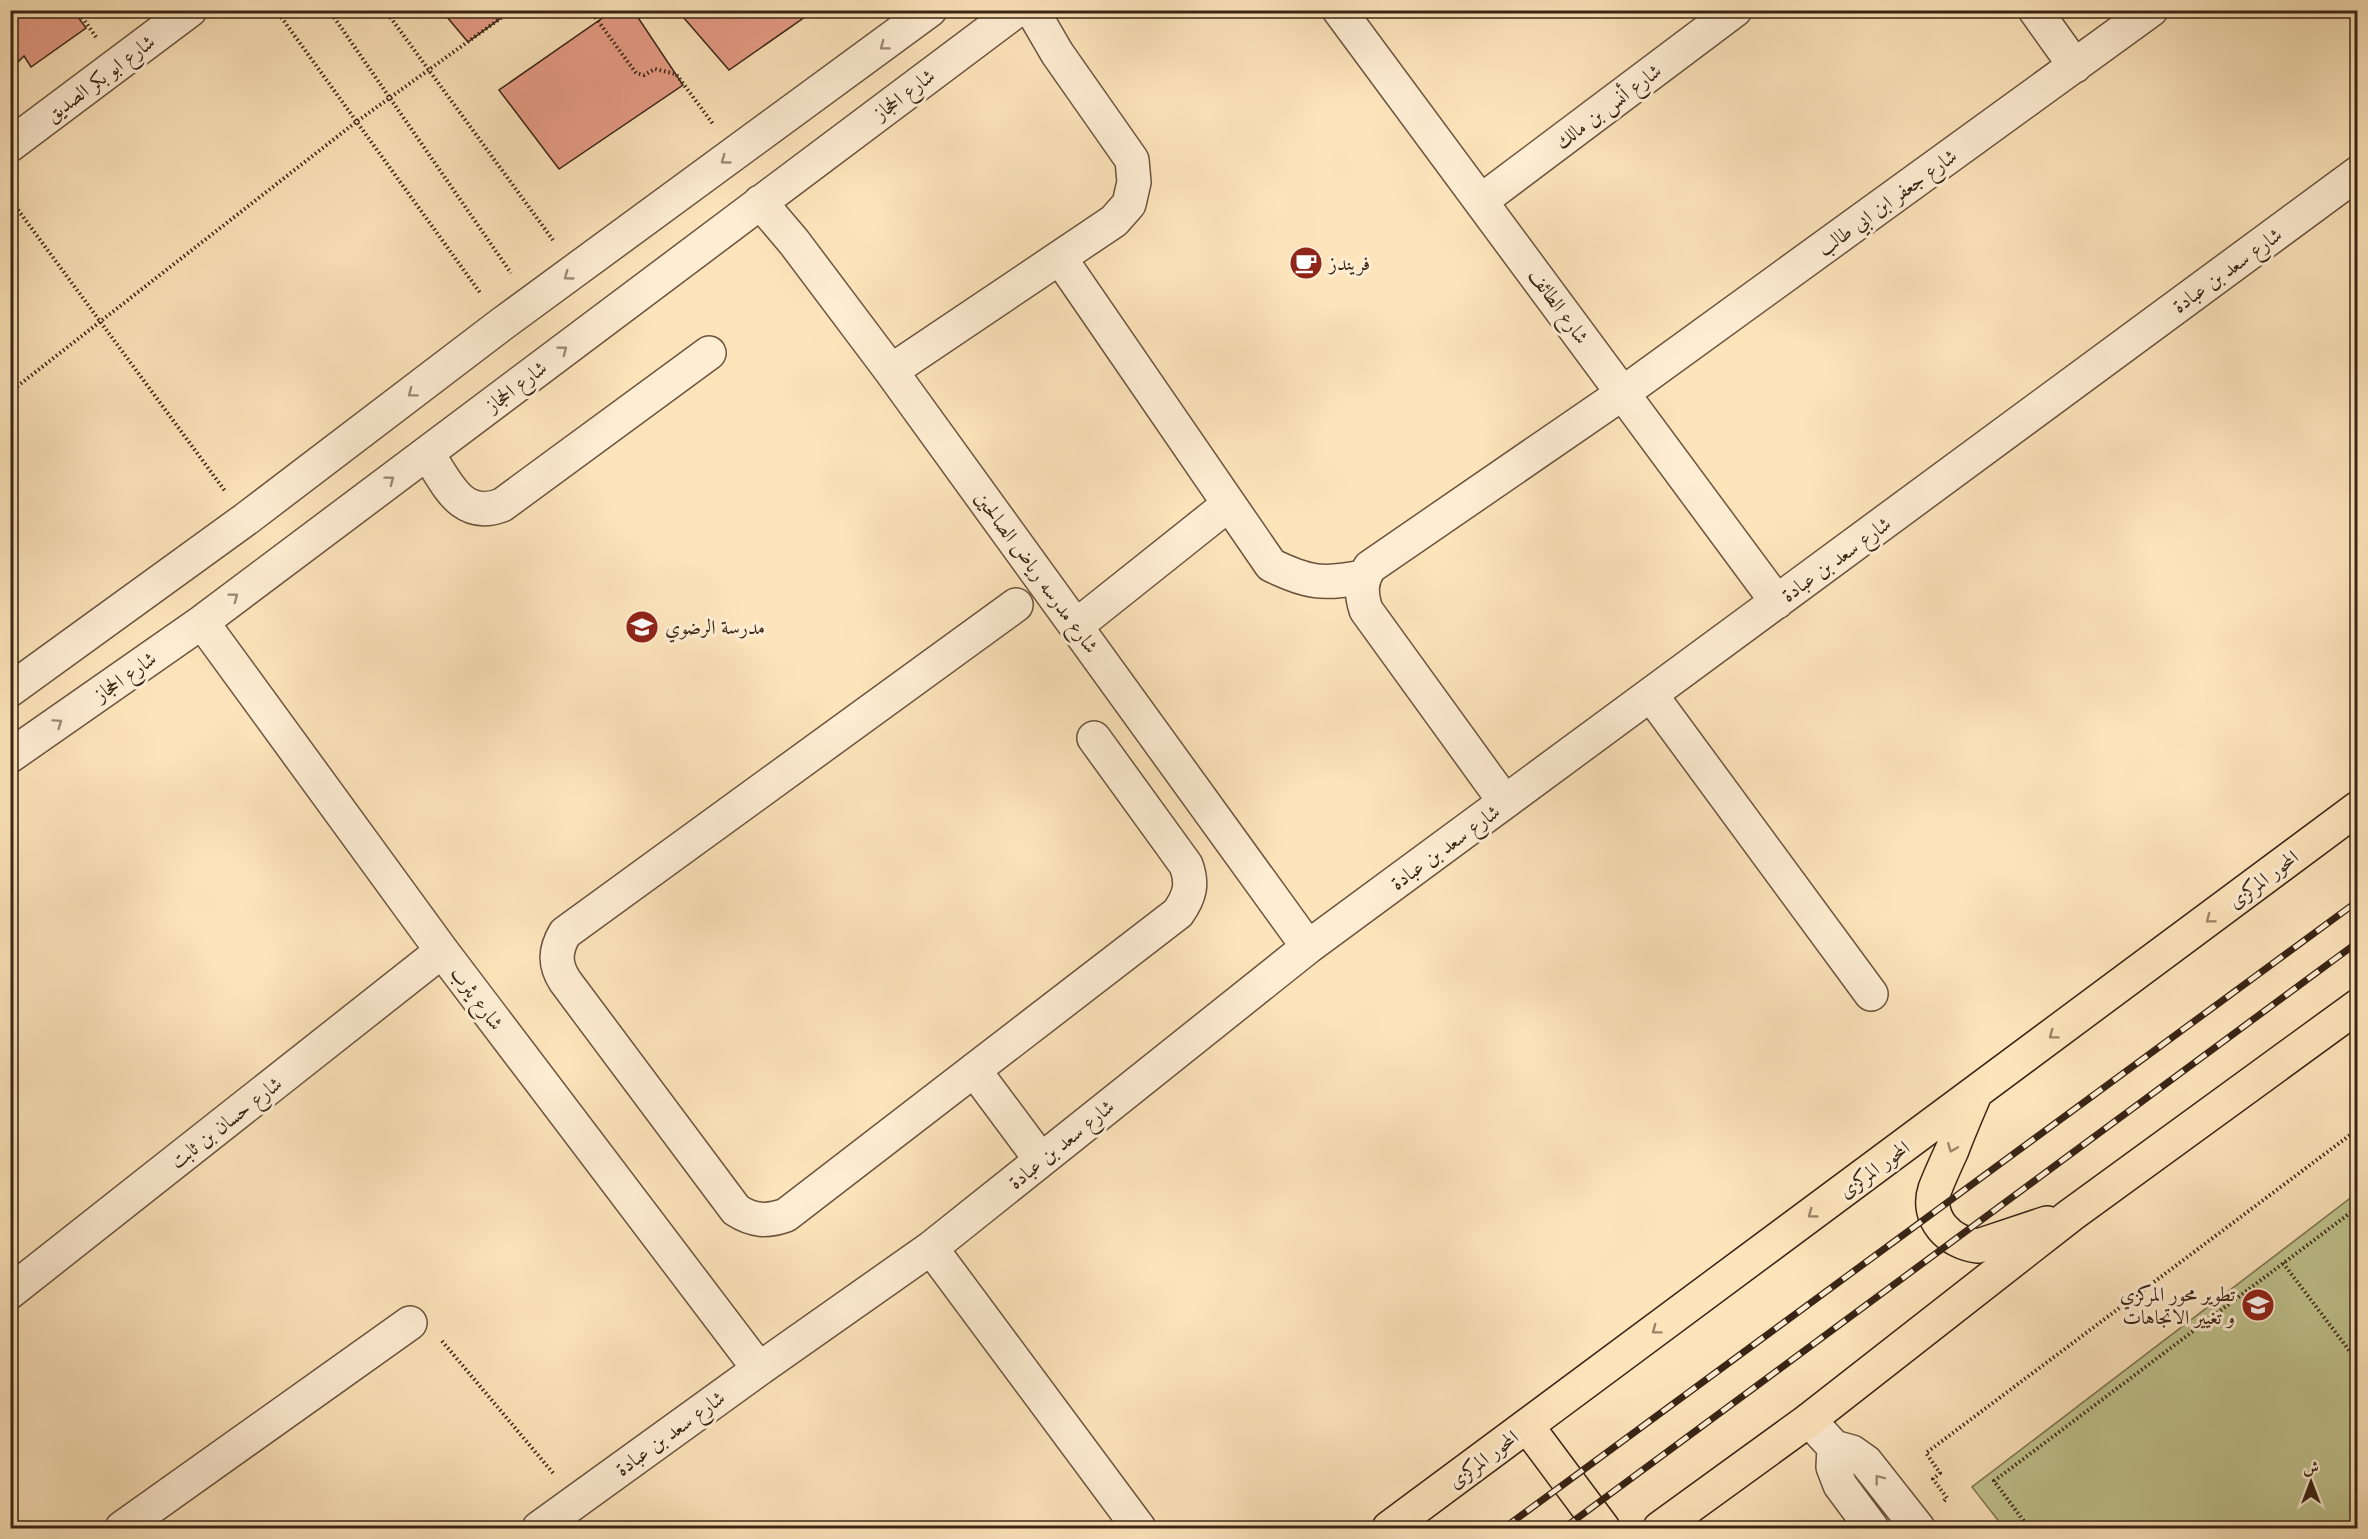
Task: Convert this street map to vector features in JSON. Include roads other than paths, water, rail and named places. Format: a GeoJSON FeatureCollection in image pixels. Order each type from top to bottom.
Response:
{"type":"FeatureCollection","features":[{"type":"Feature","properties":{"kind":"main road","name":"المحور المركزى"},"geometry":{"type":"LineString","coordinates":[[1389,1528],[2358,808]]}},
{"type":"Feature","properties":{"kind":"main road"},"geometry":{"type":"LineString","coordinates":[[1660,1528],[1809,1420],[2071,1215],[2358,1006]]}},
{"type":"Feature","properties":{"kind":"main road"},"geometry":{"type":"LineString","coordinates":[[1975,1094],[1935,1190],[1934,1213],[1946,1233],[1955,1240],[1978,1246],[2071,1215]]}},
{"type":"Feature","properties":{"kind":"main road"},"geometry":{"type":"LineString","coordinates":[[1527,1426],[1603,1528]]}},
{"type":"Feature","properties":{"kind":"street","name":"شارع ابو بكر الصديق"},"geometry":{"type":"LineString","coordinates":[[10,146],[190,10]]}},
{"type":"Feature","properties":{"kind":"street"},"geometry":{"type":"LineString","coordinates":[[10,690],[246,519],[531,302],[879,50],[930,10]]}},
{"type":"Feature","properties":{"kind":"street","name":"شارع الحجاز"},"geometry":{"type":"LineString","coordinates":[[10,756],[202,622],[1017,10]]}},
{"type":"Feature","properties":{"kind":"street"},"geometry":{"type":"LineString","coordinates":[[891,371],[1114,221],[1129,204],[1134,182],[1132,160],[1057,53],[1032,10]]}},
{"type":"Feature","properties":{"kind":"street","name":"شارع الطائف"},"geometry":{"type":"LineString","coordinates":[[1339,10],[1777,602]]}},
{"type":"Feature","properties":{"kind":"street","name":"شارع أنس بن مالك"},"geometry":{"type":"LineString","coordinates":[[1481,201],[1735,10]]}},
{"type":"Feature","properties":{"kind":"street"},"geometry":{"type":"LineString","coordinates":[[2035,10],[2075,66]]}},
{"type":"Feature","properties":{"kind":"street","name":"شارع جعفر ابن ابي طالب"},"geometry":{"type":"LineString","coordinates":[[1363,577],[1381,558],[1623,393],[2151,10]]}},
{"type":"Feature","properties":{"kind":"street","name":"شارع سعد بن عبادة"},"geometry":{"type":"LineString","coordinates":[[539,1528],[931,1248],[1308,947],[2358,173]]}},
{"type":"Feature","properties":{"kind":"street","name":"شارع مدرسه رياض الصالحين"},"geometry":{"type":"LineString","coordinates":[[760,202],[794,242],[891,371],[1308,947]]}},
{"type":"Feature","properties":{"kind":"street"},"geometry":{"type":"LineString","coordinates":[[1060,258],[1271,565],[1300,579],[1332,583],[1363,577],[1362,598],[1366,610],[1505,802]]}},
{"type":"Feature","properties":{"kind":"street"},"geometry":{"type":"LineString","coordinates":[[427,453],[460,502],[470,508],[492,509],[502,505],[709,353]]}},
{"type":"Feature","properties":{"kind":"street"},"geometry":{"type":"LineString","coordinates":[[1076,626],[1229,504]]}},
{"type":"Feature","properties":{"kind":"street"},"geometry":{"type":"LineString","coordinates":[[1016,605],[565,933],[558,944],[556,957],[558,970],[565,981],[736,1210],[764,1221],[786,1215],[1178,912],[1186,901],[1190,888],[1190,876],[1186,865],[1094,738]]}},
{"type":"Feature","properties":{"kind":"street","name":"شارع يثرب"},"geometry":{"type":"LineString","coordinates":[[202,622],[442,951],[759,1369]]}},
{"type":"Feature","properties":{"kind":"street"},"geometry":{"type":"LineString","coordinates":[[1651,695],[1871,994]]}},
{"type":"Feature","properties":{"kind":"street","name":"شارع حسان بن ثابت"},"geometry":{"type":"LineString","coordinates":[[10,1292],[442,951]]}},
{"type":"Feature","properties":{"kind":"street"},"geometry":{"type":"LineString","coordinates":[[974,1070],[1041,1160]]}},
{"type":"Feature","properties":{"kind":"street"},"geometry":{"type":"LineString","coordinates":[[931,1248],[1139,1528]]}},
{"type":"Feature","properties":{"kind":"street"},"geometry":{"type":"LineString","coordinates":[[122,1528],[410,1323]]}},
{"type":"Feature","properties":{"kind":"street"},"geometry":{"type":"LineString","coordinates":[[1809,1420],[1834,1447],[1852,1452],[1866,1462],[1914,1527]]}},
{"type":"Feature","properties":{"kind":"street"},"geometry":{"type":"LineString","coordinates":[[1834,1447],[1833,1467],[1840,1485],[1872,1528]]}},
{"type":"Feature","properties":{"kind":"railway"},"geometry":{"type":"LineString","coordinates":[[1504,1528],[2358,901]]}},
{"type":"Feature","properties":{"kind":"railway"},"geometry":{"type":"LineString","coordinates":[[1564,1528],[2358,942]]}},
{"type":"Feature","properties":{"kind":"place","name":"فريندز"},"geometry":{"type":"Point","coordinates":[1306,263]}},
{"type":"Feature","properties":{"kind":"place","name":"مدرسة الرضوي"},"geometry":{"type":"Point","coordinates":[642,627]}},
{"type":"Feature","properties":{"kind":"place","name":"تطوير محور المركزي و تغيير الاتجاهات"},"geometry":{"type":"Point","coordinates":[2258,1305]}}]}
